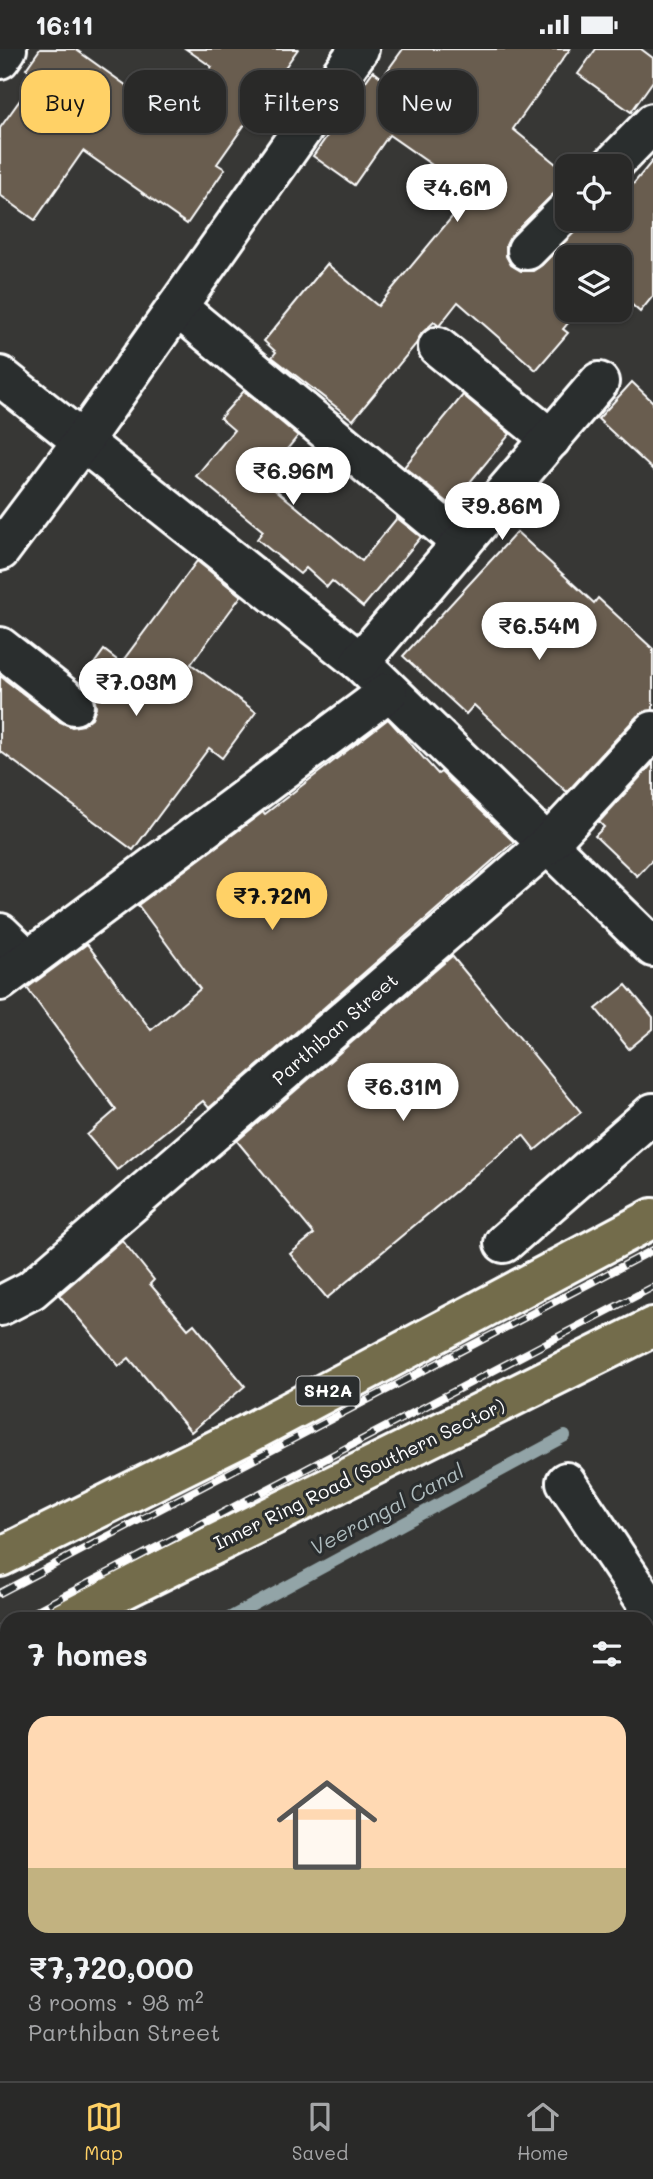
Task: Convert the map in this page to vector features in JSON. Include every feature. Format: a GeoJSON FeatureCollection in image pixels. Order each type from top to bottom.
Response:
{"type":"FeatureCollection","features":[{"type":"Feature","properties":{"kind":"main road","name":"SH2A"},"geometry":{"type":"LineString","coordinates":[[0,1557],[242,1437],[653,1218]]}},
{"type":"Feature","properties":{"kind":"main road","name":"Inner Ring Road (Southern Sector)"},"geometry":{"type":"LineString","coordinates":[[78,1612],[653,1327]]}},
{"type":"Feature","properties":{"kind":"street"},"geometry":{"type":"LineString","coordinates":[[0,59],[7,49]]}},
{"type":"Feature","properties":{"kind":"street"},"geometry":{"type":"LineString","coordinates":[[0,551],[81,443],[359,49]]}},
{"type":"Feature","properties":{"kind":"street"},"geometry":{"type":"LineString","coordinates":[[624,154],[652,128]]}},
{"type":"Feature","properties":{"kind":"street"},"geometry":{"type":"LineString","coordinates":[[527,250],[555,223]]}},
{"type":"Feature","properties":{"kind":"street"},"geometry":{"type":"LineString","coordinates":[[177,307],[462,543]]}},
{"type":"Feature","properties":{"kind":"street"},"geometry":{"type":"LineString","coordinates":[[438,347],[551,439]]}},
{"type":"Feature","properties":{"kind":"street"},"geometry":{"type":"LineString","coordinates":[[0,376],[359,662],[550,843],[653,947]]}},
{"type":"Feature","properties":{"kind":"street"},"geometry":{"type":"LineString","coordinates":[[359,662],[599,382]]}},
{"type":"Feature","properties":{"kind":"street"},"geometry":{"type":"LineString","coordinates":[[0,647],[74,705]]}},
{"type":"Feature","properties":{"kind":"street"},"geometry":{"type":"LineString","coordinates":[[0,933],[14,970],[388,692]]}},
{"type":"Feature","properties":{"kind":"street","name":"Parthiban Street"},"geometry":{"type":"LineString","coordinates":[[0,1306],[31,1290],[550,843],[653,731]]}},
{"type":"Feature","properties":{"kind":"street"},"geometry":{"type":"LineString","coordinates":[[504,1243],[653,1113]]}},
{"type":"Feature","properties":{"kind":"street"},"geometry":{"type":"LineString","coordinates":[[566,1482],[653,1612]]}},
{"type":"Feature","properties":{"kind":"building"},"geometry":{"type":"Polygon","coordinates":[[[40,49],[75,49],[105,70],[28,70],[40,49]]]}},
{"type":"Feature","properties":{"kind":"building"},"geometry":{"type":"Polygon","coordinates":[[[186,49],[298,49],[283,70],[240,70],[240,131],[217,164],[225,169],[187,224],[83,151],[35,220],[0,195],[0,128],[21,98],[21,133],[110,133],[110,74],[124,84],[124,133],[226,133],[226,70],[210,70],[212,67],[186,49]]]}},
{"type":"Feature","properties":{"kind":"building"},"geometry":{"type":"Polygon","coordinates":[[[403,49],[570,49],[513,129],[555,163],[555,194],[512,235],[506,245],[506,256],[511,265],[521,271],[533,271],[555,251],[555,322],[569,322],[563,329],[568,333],[536,370],[458,302],[439,326],[434,322],[422,333],[416,344],[353,420],[272,357],[276,352],[264,341],[327,264],[378,306],[472,193],[389,135],[354,185],[313,156],[329,133],[364,133],[364,84],[373,71],[378,75],[378,133],[477,133],[477,70],[388,70],[403,49]]]}},
{"type":"Feature","properties":{"kind":"building"},"geometry":{"type":"Polygon","coordinates":[[[596,49],[641,49],[653,58],[653,81],[631,112],[578,74],[596,49]]]}},
{"type":"Feature","properties":{"kind":"building"},"geometry":{"type":"Polygon","coordinates":[[[653,160],[653,296],[640,312],[632,305],[632,245],[561,245],[575,231],[632,231],[632,185],[653,160]]]}},
{"type":"Feature","properties":{"kind":"building"},"geometry":{"type":"Polygon","coordinates":[[[632,382],[653,402],[653,470],[598,419],[632,382]]]}},
{"type":"Feature","properties":{"kind":"building"},"geometry":{"type":"Polygon","coordinates":[[[244,391],[298,436],[270,470],[282,480],[275,489],[362,561],[397,518],[421,537],[363,607],[332,581],[327,587],[306,568],[300,574],[257,539],[263,531],[196,476],[234,430],[220,418],[244,391]]]}},
{"type":"Feature","properties":{"kind":"building"},"geometry":{"type":"Polygon","coordinates":[[[463,395],[510,434],[451,505],[404,467],[463,395]]]}},
{"type":"Feature","properties":{"kind":"building"},"geometry":{"type":"Polygon","coordinates":[[[517,532],[594,603],[598,598],[653,649],[653,710],[637,716],[567,792],[474,705],[466,714],[403,656],[517,532]]]}},
{"type":"Feature","properties":{"kind":"building"},"geometry":{"type":"Polygon","coordinates":[[[197,561],[241,596],[191,664],[256,712],[222,758],[209,748],[133,850],[0,751],[0,676],[60,722],[72,727],[83,725],[92,718],[96,707],[94,696],[81,682],[104,650],[121,663],[197,561]]]}},
{"type":"Feature","properties":{"kind":"building"},"geometry":{"type":"Polygon","coordinates":[[[388,719],[438,774],[441,772],[514,842],[209,1108],[203,1101],[117,1170],[87,1135],[116,1110],[27,988],[87,944],[151,1030],[200,989],[138,905],[263,812],[265,814],[388,719]]]}},
{"type":"Feature","properties":{"kind":"building"},"geometry":{"type":"Polygon","coordinates":[[[653,763],[653,859],[637,876],[595,836],[604,827],[599,822],[653,763]]]}},
{"type":"Feature","properties":{"kind":"building"},"geometry":{"type":"Polygon","coordinates":[[[452,956],[581,1112],[535,1150],[523,1135],[327,1298],[290,1254],[314,1234],[237,1141],[452,956]]]}},
{"type":"Feature","properties":{"kind":"building"},"geometry":{"type":"Polygon","coordinates":[[[626,985],[653,1017],[653,1029],[629,1049],[596,1009],[626,985]]]}},
{"type":"Feature","properties":{"kind":"building"},"geometry":{"type":"Polygon","coordinates":[[[122,1240],[154,1280],[150,1284],[188,1329],[194,1324],[245,1386],[191,1432],[129,1358],[119,1366],[59,1295],[122,1240]]]}},
{"type":"Feature","properties":{"kind":"waterway","name":"Veerangal Canal"},"geometry":{"type":"LineString","coordinates":[[240,1612],[565,1436]]}},
{"type":"Feature","properties":{"kind":"railway"},"geometry":{"type":"LineString","coordinates":[[0,1593],[653,1250]]}},
{"type":"Feature","properties":{"kind":"railway"},"geometry":{"type":"LineString","coordinates":[[33,1612],[653,1287]]}}]}
